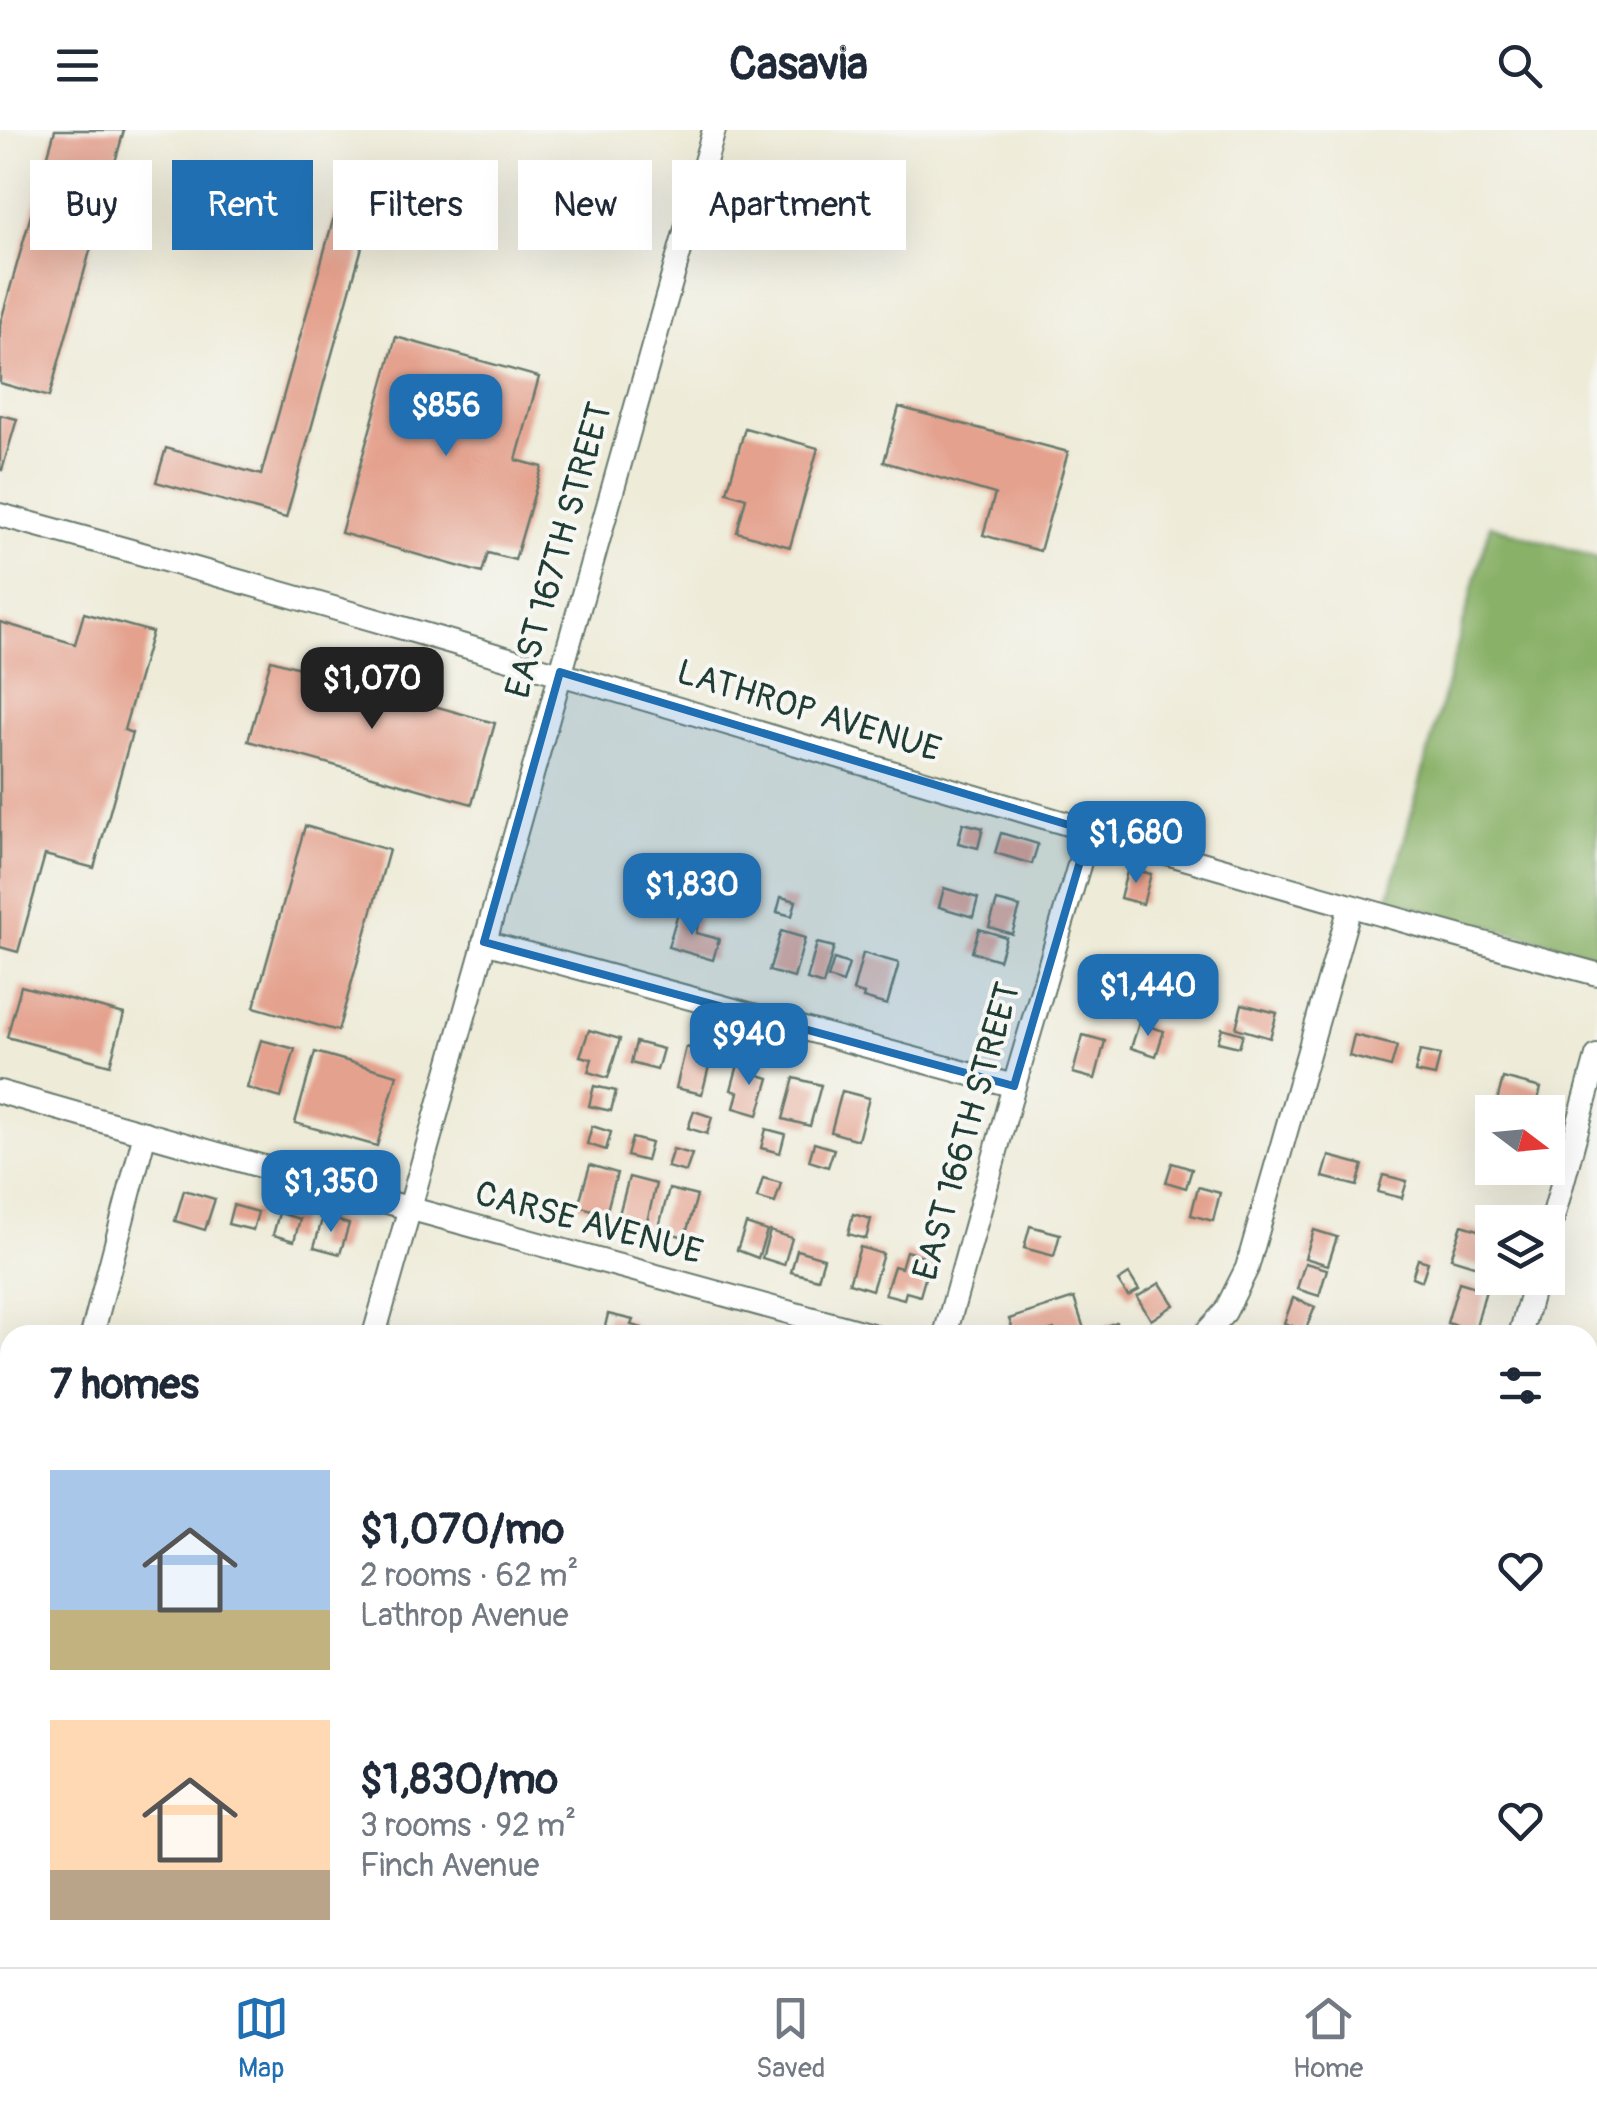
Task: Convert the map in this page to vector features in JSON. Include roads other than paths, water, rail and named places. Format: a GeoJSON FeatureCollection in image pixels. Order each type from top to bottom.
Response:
{"type":"FeatureCollection","features":[{"type":"Feature","properties":{"kind":"street","name":"EAST 167TH STREET"},"geometry":{"type":"LineString","coordinates":[[377,1325],[714,130]]}},
{"type":"Feature","properties":{"kind":"street","name":"LATHROP AVENUE"},"geometry":{"type":"LineString","coordinates":[[0,515],[560,672],[1350,907],[1597,974]]}},
{"type":"Feature","properties":{"kind":"street","name":"EAST 166TH STREET"},"geometry":{"type":"LineString","coordinates":[[948,1325],[1089,831]]}},
{"type":"Feature","properties":{"kind":"street"},"geometry":{"type":"LineString","coordinates":[[1213,1325],[1225,1312],[1246,1268],[1350,907]]}},
{"type":"Feature","properties":{"kind":"street"},"geometry":{"type":"LineString","coordinates":[[484,942],[1014,1086]]}},
{"type":"Feature","properties":{"kind":"street"},"geometry":{"type":"LineString","coordinates":[[1556,1205],[1597,1056]]}},
{"type":"Feature","properties":{"kind":"street","name":"CARSE AVENUE"},"geometry":{"type":"LineString","coordinates":[[0,1092],[835,1325]]}},
{"type":"Feature","properties":{"kind":"street"},"geometry":{"type":"LineString","coordinates":[[95,1325],[145,1133]]}},
{"type":"Feature","properties":{"kind":"street"},"geometry":{"type":"LineString","coordinates":[[1523,1325],[1531,1295]]}}]}
